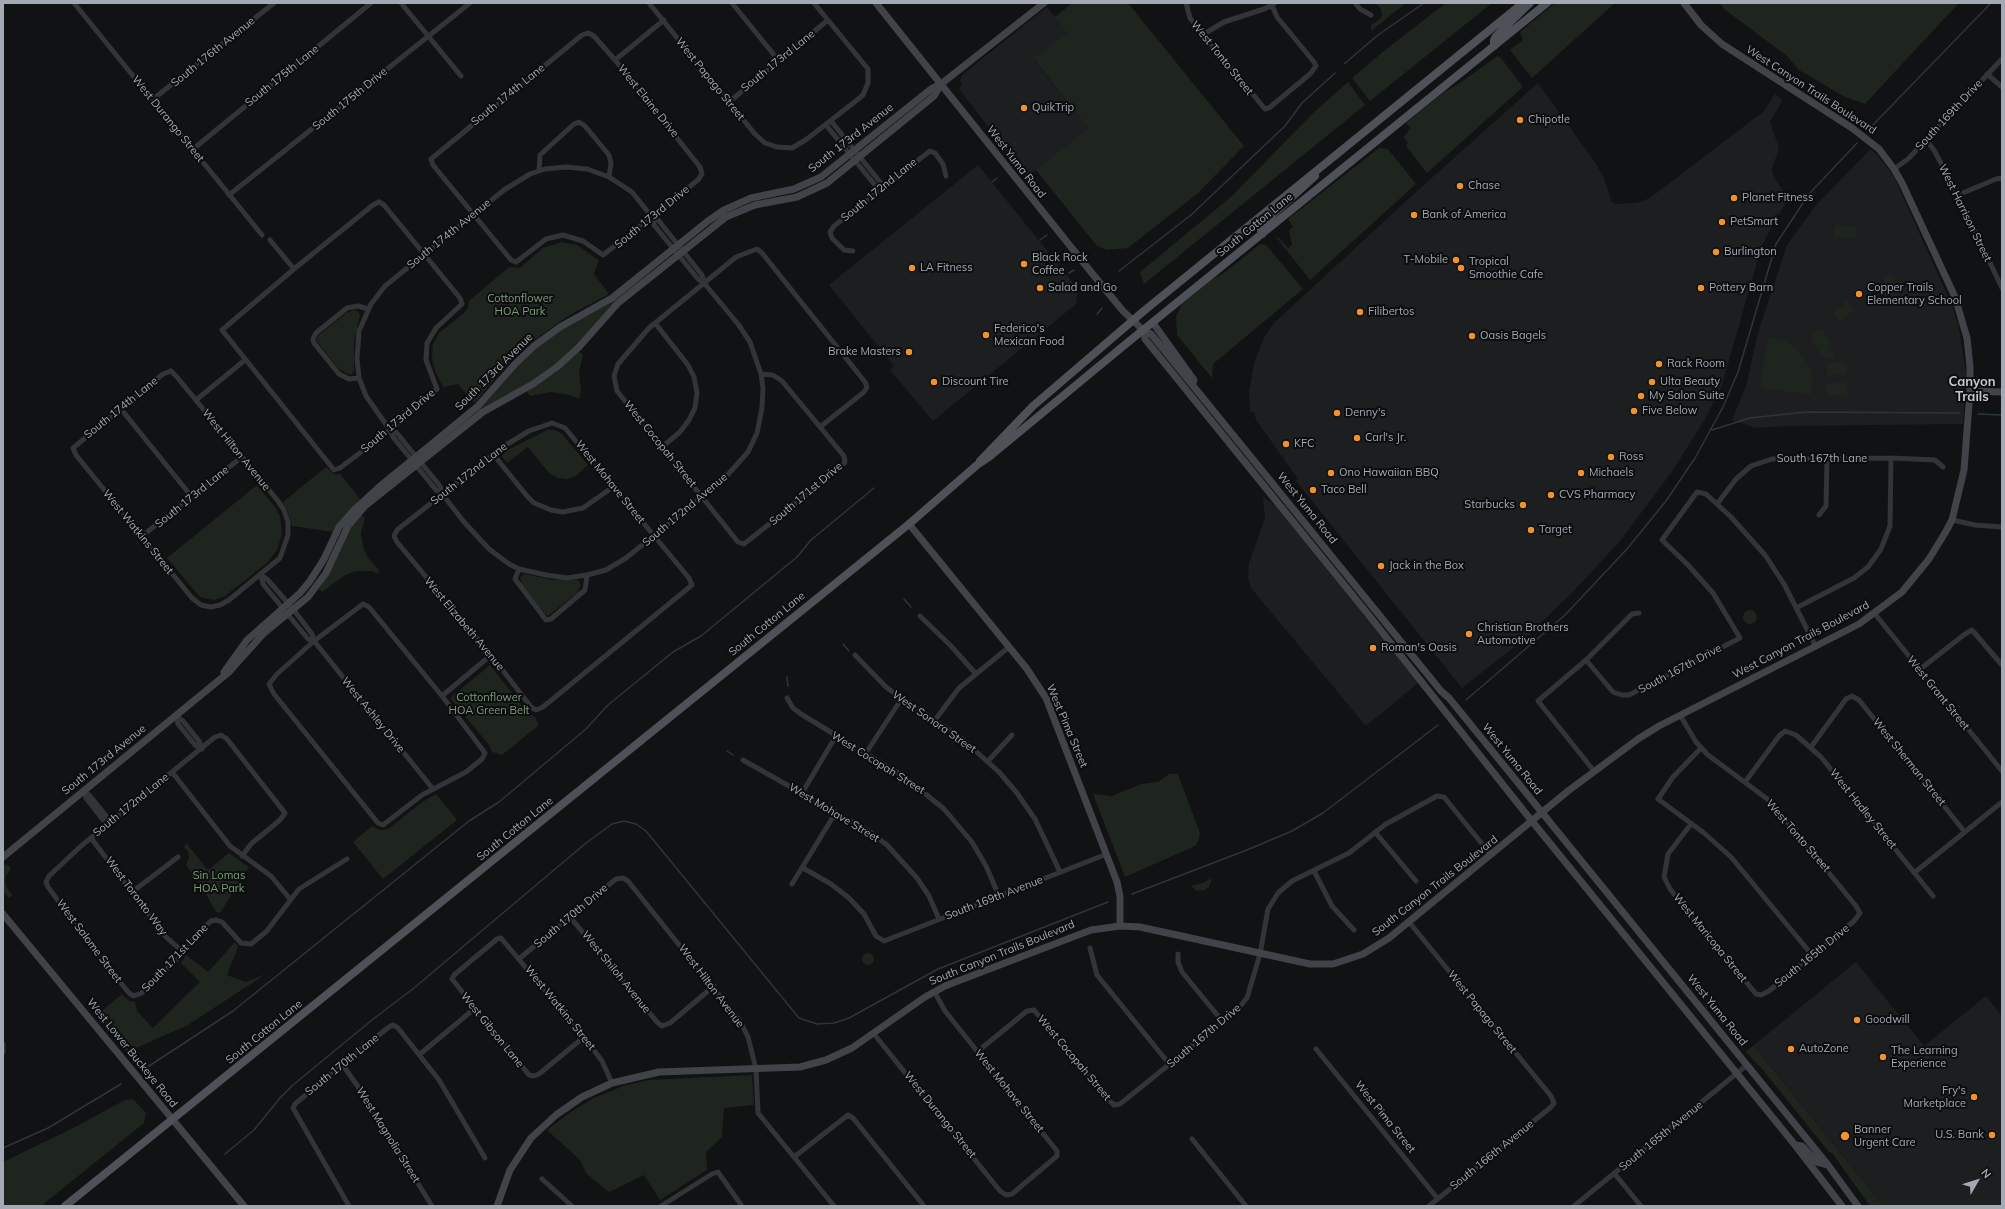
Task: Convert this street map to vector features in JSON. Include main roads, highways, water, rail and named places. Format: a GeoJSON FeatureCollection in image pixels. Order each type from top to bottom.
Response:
{"type":"FeatureCollection","features":[{"type":"Feature","properties":{"kind":"main road","name":"South Cotton Lane"},"geometry":{"type":"LineString","coordinates":[[977,464],[984,454],[1050,392],[1133,320],[1523,3]]}},
{"type":"Feature","properties":{"kind":"main road"},"geometry":{"type":"LineString","coordinates":[[1494,46],[1496,36],[1530,3]]}},
{"type":"Feature","properties":{"kind":"main road","name":"South Cotton Lane"},"geometry":{"type":"LineString","coordinates":[[65,1206],[909,524],[977,464],[989,457],[1547,3]]}},
{"type":"Feature","properties":{"kind":"main road"},"geometry":{"type":"LineString","coordinates":[[1376,122],[1386,134]]}},
{"type":"Feature","properties":{"kind":"main road"},"geometry":{"type":"LineString","coordinates":[[1262,234],[1260,226],[1310,182],[1325,163]]}},
{"type":"Feature","properties":{"kind":"main road"},"geometry":{"type":"LineString","coordinates":[[1020,431],[1029,419],[1050,400],[1050,392]]}},
{"type":"Feature","properties":{"kind":"waterway"},"geometry":{"type":"LineString","coordinates":[[1344,64],[1378,35],[1424,3]]}},
{"type":"Feature","properties":{"kind":"waterway"},"geometry":{"type":"LineString","coordinates":[[1870,128],[1991,3]]}},
{"type":"Feature","properties":{"kind":"waterway"},"geometry":{"type":"LineString","coordinates":[[1119,271],[1191,215],[1285,126],[1302,103],[1335,73]]}},
{"type":"Feature","properties":{"kind":"waterway"},"geometry":{"type":"LineString","coordinates":[[1466,700],[1565,615],[1627,549],[1666,501],[1695,458],[1723,407],[1738,372],[1776,244],[1809,194],[1857,143]]}},
{"type":"Feature","properties":{"kind":"waterway"},"geometry":{"type":"LineString","coordinates":[[992,182],[997,178]]}},
{"type":"Feature","properties":{"kind":"waterway"},"geometry":{"type":"LineString","coordinates":[[1040,240],[1047,235]]}},
{"type":"Feature","properties":{"kind":"waterway"},"geometry":{"type":"LineString","coordinates":[[1069,273],[1074,270]]}},
{"type":"Feature","properties":{"kind":"waterway"},"geometry":{"type":"LineString","coordinates":[[1097,314],[1102,308]]}},
{"type":"Feature","properties":{"kind":"waterway"},"geometry":{"type":"LineString","coordinates":[[1712,430],[1750,418],[1806,412],[1960,413]]}},
{"type":"Feature","properties":{"kind":"waterway"},"geometry":{"type":"LineString","coordinates":[[1978,414],[2002,415]]}},
{"type":"Feature","properties":{"kind":"waterway"},"geometry":{"type":"LineString","coordinates":[[146,1068],[233,1011],[469,821],[499,802],[586,729],[608,705],[673,652],[701,636],[797,557],[811,540],[874,488]]}},
{"type":"Feature","properties":{"kind":"waterway"},"geometry":{"type":"LineString","coordinates":[[904,599],[911,607]]}},
{"type":"Feature","properties":{"kind":"waterway"},"geometry":{"type":"LineString","coordinates":[[843,644],[849,651]]}},
{"type":"Feature","properties":{"kind":"waterway"},"geometry":{"type":"LineString","coordinates":[[787,677],[788,686]]}},
{"type":"Feature","properties":{"kind":"waterway"},"geometry":{"type":"LineString","coordinates":[[1132,894],[1292,831],[1323,813],[1438,725]]}},
{"type":"Feature","properties":{"kind":"waterway"},"geometry":{"type":"LineString","coordinates":[[727,751],[733,755]]}},
{"type":"Feature","properties":{"kind":"waterway"},"geometry":{"type":"LineString","coordinates":[[225,1154],[254,1130],[280,1098],[293,1085],[372,1020],[414,988],[586,843],[612,824],[624,821],[636,824],[646,831],[799,1018],[817,1024],[834,1023],[849,1018],[938,969],[1108,902]]}},
{"type":"Feature","properties":{"kind":"waterway"},"geometry":{"type":"LineString","coordinates":[[3,1148],[48,1128],[121,1084]]}},
{"type":"Feature","properties":{"kind":"place","name":"QuikTrip"},"geometry":{"type":"Point","coordinates":[1024,108]}},
{"type":"Feature","properties":{"kind":"place","name":"Chipotle"},"geometry":{"type":"Point","coordinates":[1520,120]}},
{"type":"Feature","properties":{"kind":"place","name":"Chase"},"geometry":{"type":"Point","coordinates":[1460,186]}},
{"type":"Feature","properties":{"kind":"place","name":"Planet Fitness"},"geometry":{"type":"Point","coordinates":[1734,198]}},
{"type":"Feature","properties":{"kind":"place","name":"Bank of America"},"geometry":{"type":"Point","coordinates":[1414,215]}},
{"type":"Feature","properties":{"kind":"place","name":"PetSmart"},"geometry":{"type":"Point","coordinates":[1722,222]}},
{"type":"Feature","properties":{"kind":"place","name":"Burlington"},"geometry":{"type":"Point","coordinates":[1716,252]}},
{"type":"Feature","properties":{"kind":"place","name":"T-Mobile"},"geometry":{"type":"Point","coordinates":[1456,260]}},
{"type":"Feature","properties":{"kind":"place","name":"Black Rock Coffee"},"geometry":{"type":"Point","coordinates":[1024,264]}},
{"type":"Feature","properties":{"kind":"place","name":"LA Fitness"},"geometry":{"type":"Point","coordinates":[912,268]}},
{"type":"Feature","properties":{"kind":"place","name":"Tropical Smoothie Cafe"},"geometry":{"type":"Point","coordinates":[1461,268]}},
{"type":"Feature","properties":{"kind":"place","name":"Salad and Go"},"geometry":{"type":"Point","coordinates":[1040,288]}},
{"type":"Feature","properties":{"kind":"place","name":"Pottery Barn"},"geometry":{"type":"Point","coordinates":[1701,288]}},
{"type":"Feature","properties":{"kind":"place","name":"Copper Trails Elementary School"},"geometry":{"type":"Point","coordinates":[1859,294]}},
{"type":"Feature","properties":{"kind":"place","name":"Filibertos"},"geometry":{"type":"Point","coordinates":[1360,312]}},
{"type":"Feature","properties":{"kind":"place","name":"Federico's Mexican Food"},"geometry":{"type":"Point","coordinates":[986,335]}},
{"type":"Feature","properties":{"kind":"place","name":"Oasis Bagels"},"geometry":{"type":"Point","coordinates":[1472,336]}},
{"type":"Feature","properties":{"kind":"place","name":"Brake Masters"},"geometry":{"type":"Point","coordinates":[909,352]}},
{"type":"Feature","properties":{"kind":"place","name":"Rack Room"},"geometry":{"type":"Point","coordinates":[1659,364]}},
{"type":"Feature","properties":{"kind":"place","name":"Discount Tire"},"geometry":{"type":"Point","coordinates":[934,382]}},
{"type":"Feature","properties":{"kind":"place","name":"Ulta Beauty"},"geometry":{"type":"Point","coordinates":[1652,382]}},
{"type":"Feature","properties":{"kind":"place","name":"My Salon Suite"},"geometry":{"type":"Point","coordinates":[1641,396]}},
{"type":"Feature","properties":{"kind":"place","name":"Five Below"},"geometry":{"type":"Point","coordinates":[1634,411]}},
{"type":"Feature","properties":{"kind":"place","name":"Denny's"},"geometry":{"type":"Point","coordinates":[1337,413]}},
{"type":"Feature","properties":{"kind":"place","name":"Carl's Jr."},"geometry":{"type":"Point","coordinates":[1357,438]}},
{"type":"Feature","properties":{"kind":"place","name":"KFC"},"geometry":{"type":"Point","coordinates":[1286,444]}},
{"type":"Feature","properties":{"kind":"place","name":"Ross"},"geometry":{"type":"Point","coordinates":[1611,457]}},
{"type":"Feature","properties":{"kind":"place","name":"Ono Hawaiian BBQ"},"geometry":{"type":"Point","coordinates":[1331,473]}},
{"type":"Feature","properties":{"kind":"place","name":"Michaels"},"geometry":{"type":"Point","coordinates":[1581,473]}},
{"type":"Feature","properties":{"kind":"place","name":"Taco Bell"},"geometry":{"type":"Point","coordinates":[1313,490]}},
{"type":"Feature","properties":{"kind":"place","name":"CVS Pharmacy"},"geometry":{"type":"Point","coordinates":[1551,495]}},
{"type":"Feature","properties":{"kind":"place","name":"Starbucks"},"geometry":{"type":"Point","coordinates":[1523,505]}},
{"type":"Feature","properties":{"kind":"place","name":"Target"},"geometry":{"type":"Point","coordinates":[1531,530]}},
{"type":"Feature","properties":{"kind":"place","name":"Jack in the Box"},"geometry":{"type":"Point","coordinates":[1381,566]}},
{"type":"Feature","properties":{"kind":"place","name":"Christian Brothers Automotive"},"geometry":{"type":"Point","coordinates":[1469,634]}},
{"type":"Feature","properties":{"kind":"place","name":"Roman's Oasis"},"geometry":{"type":"Point","coordinates":[1373,648]}},
{"type":"Feature","properties":{"kind":"place","name":"Goodwill"},"geometry":{"type":"Point","coordinates":[1857,1020]}},
{"type":"Feature","properties":{"kind":"place","name":"AutoZone"},"geometry":{"type":"Point","coordinates":[1791,1049]}},
{"type":"Feature","properties":{"kind":"place","name":"The Learning Experience"},"geometry":{"type":"Point","coordinates":[1883,1057]}},
{"type":"Feature","properties":{"kind":"place","name":"Fry's Marketplace"},"geometry":{"type":"Point","coordinates":[1974,1097]}},
{"type":"Feature","properties":{"kind":"place","name":"U.S. Bank"},"geometry":{"type":"Point","coordinates":[1992,1135]}},
{"type":"Feature","properties":{"kind":"place","name":"Banner Urgent Care"},"geometry":{"type":"Point","coordinates":[1845,1136]}},
{"type":"Feature","properties":{"kind":"district","name":"Canyon Trails"},"geometry":{"type":"Point","coordinates":[1972,390]}},
{"type":"Feature","properties":{"kind":"park label","name":"Cottonflower HOA Park"},"geometry":{"type":"Point","coordinates":[520,305]}},
{"type":"Feature","properties":{"kind":"park label","name":"Cottonflower HOA Green Belt"},"geometry":{"type":"Point","coordinates":[489,704]}},
{"type":"Feature","properties":{"kind":"park label","name":"Sin Lomas HOA Park"},"geometry":{"type":"Point","coordinates":[219,882]}}]}
